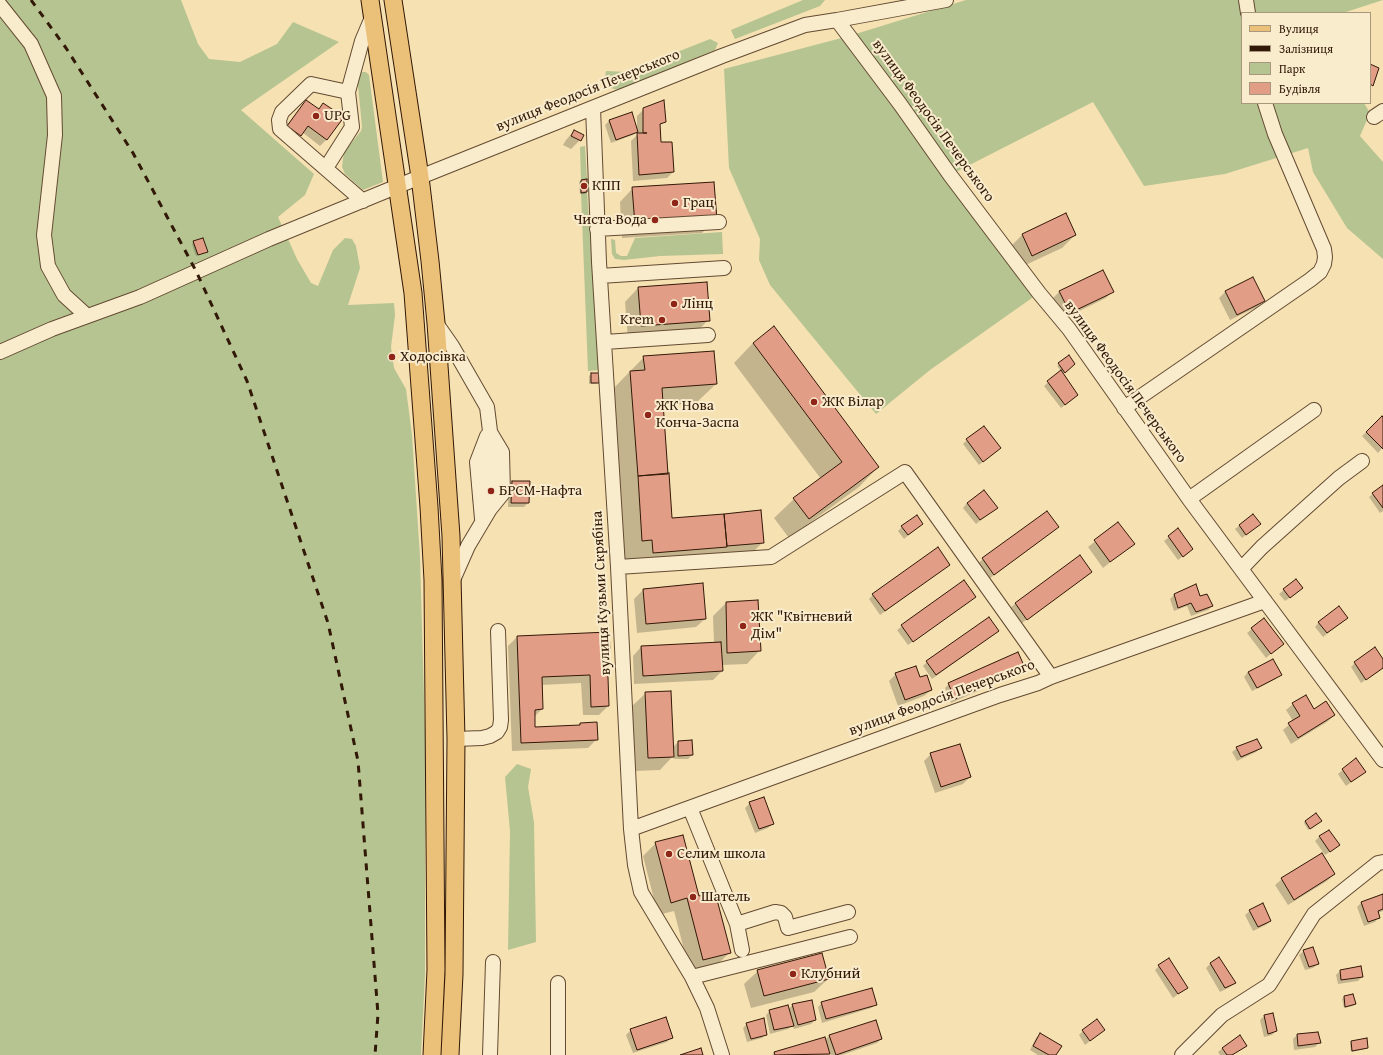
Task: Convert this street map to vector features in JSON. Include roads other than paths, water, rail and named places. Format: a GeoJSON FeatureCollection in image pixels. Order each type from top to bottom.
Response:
{"type":"FeatureCollection","features":[{"type":"Feature","properties":{"kind":"main road"},"geometry":{"type":"LineString","coordinates":[[393,0],[420,177],[436,323],[451,536],[456,739],[454,974],[450,1055]]}},
{"type":"Feature","properties":{"kind":"main road"},"geometry":{"type":"LineString","coordinates":[[372,8],[412,293],[429,507],[433,580],[436,970],[432,1055]]}},
{"type":"Feature","properties":{"kind":"street"},"geometry":{"type":"LineString","coordinates":[[838,20],[946,0]]}},
{"type":"Feature","properties":{"kind":"street"},"geometry":{"type":"LineString","coordinates":[[1246,0],[1248,12]]}},
{"type":"Feature","properties":{"kind":"street"},"geometry":{"type":"LineString","coordinates":[[0,5],[31,44],[54,96],[55,135],[44,236],[48,266],[64,294],[87,316]]}},
{"type":"Feature","properties":{"kind":"street"},"geometry":{"type":"LineString","coordinates":[[326,168],[352,127],[348,92],[372,8]]}},
{"type":"Feature","properties":{"kind":"street","name":"вулиця Феодосія Печерського"},"geometry":{"type":"LineString","coordinates":[[0,352],[52,329],[140,297],[269,239],[398,186],[722,56],[805,24],[838,20],[955,181],[1035,287],[1069,329],[1189,499],[1383,760]]}},
{"type":"Feature","properties":{"kind":"street"},"geometry":{"type":"LineString","coordinates":[[348,92],[312,84],[282,112],[279,120],[280,129],[363,201]]}},
{"type":"Feature","properties":{"kind":"street"},"geometry":{"type":"LineString","coordinates":[[1124,408],[1310,280],[1320,272],[1324,264],[1324,249],[1275,134],[1265,104]]}},
{"type":"Feature","properties":{"kind":"street","name":"вулиця Кузьми Скрябіна"},"geometry":{"type":"LineString","coordinates":[[593,108],[597,229],[605,342],[635,865],[641,892],[692,977],[707,1008],[722,1055]]}},
{"type":"Feature","properties":{"kind":"street"},"geometry":{"type":"LineString","coordinates":[[597,229],[719,222]]}},
{"type":"Feature","properties":{"kind":"street"},"geometry":{"type":"LineString","coordinates":[[600,276],[724,268]]}},
{"type":"Feature","properties":{"kind":"street"},"geometry":{"type":"LineString","coordinates":[[436,323],[456,352],[487,407],[490,431],[492,480],[490,509],[468,546],[452,583]]}},
{"type":"Feature","properties":{"kind":"street"},"geometry":{"type":"LineString","coordinates":[[605,342],[708,335]]}},
{"type":"Feature","properties":{"kind":"street"},"geometry":{"type":"LineString","coordinates":[[1189,499],[1314,410]]}},
{"type":"Feature","properties":{"kind":"street"},"geometry":{"type":"LineString","coordinates":[[482,522],[477,462],[490,431]]}},
{"type":"Feature","properties":{"kind":"street"},"geometry":{"type":"LineString","coordinates":[[1241,569],[1262,547],[1339,478],[1362,461]]}},
{"type":"Feature","properties":{"kind":"street"},"geometry":{"type":"LineString","coordinates":[[618,567],[771,557],[906,472],[1052,677]]}},
{"type":"Feature","properties":{"kind":"street","name":"вулиця Феодосія Печерського"},"geometry":{"type":"LineString","coordinates":[[632,829],[1000,695],[1038,683],[1265,601]]}},
{"type":"Feature","properties":{"kind":"street"},"geometry":{"type":"LineString","coordinates":[[456,739],[482,738],[490,736],[497,732],[500,727],[498,631]]}},
{"type":"Feature","properties":{"kind":"street"},"geometry":{"type":"LineString","coordinates":[[690,808],[737,924],[742,950]]}},
{"type":"Feature","properties":{"kind":"street"},"geometry":{"type":"LineString","coordinates":[[1182,1055],[1222,1015],[1269,985],[1314,914],[1381,860]]}},
{"type":"Feature","properties":{"kind":"street"},"geometry":{"type":"LineString","coordinates":[[737,924],[775,912],[781,913],[785,917],[788,928],[848,912]]}},
{"type":"Feature","properties":{"kind":"street"},"geometry":{"type":"LineString","coordinates":[[692,977],[850,937]]}},
{"type":"Feature","properties":{"kind":"street"},"geometry":{"type":"LineString","coordinates":[[490,1055],[493,962]]}},
{"type":"Feature","properties":{"kind":"street"},"geometry":{"type":"LineString","coordinates":[[558,982],[558,1055]]}},
{"type":"Feature","properties":{"kind":"railway"},"geometry":{"type":"LineString","coordinates":[[31,0],[66,48],[133,153],[196,271],[247,381],[328,623],[358,761],[378,1014],[375,1055]]}},
{"type":"Feature","properties":{"kind":"place","name":"UPG"},"geometry":{"type":"Point","coordinates":[316,116]}},
{"type":"Feature","properties":{"kind":"place","name":"КПП"},"geometry":{"type":"Point","coordinates":[584,186]}},
{"type":"Feature","properties":{"kind":"place","name":"Грац"},"geometry":{"type":"Point","coordinates":[675,203]}},
{"type":"Feature","properties":{"kind":"place","name":"Чиста Вода"},"geometry":{"type":"Point","coordinates":[655,220]}},
{"type":"Feature","properties":{"kind":"place","name":"Лінц"},"geometry":{"type":"Point","coordinates":[674,304]}},
{"type":"Feature","properties":{"kind":"place","name":"Krem"},"geometry":{"type":"Point","coordinates":[662,320]}},
{"type":"Feature","properties":{"kind":"place","name":"Ходосівка"},"geometry":{"type":"Point","coordinates":[392,357]}},
{"type":"Feature","properties":{"kind":"place","name":"ЖК Вілар"},"geometry":{"type":"Point","coordinates":[814,402]}},
{"type":"Feature","properties":{"kind":"place","name":"ЖК Нова Конча-Заспа"},"geometry":{"type":"Point","coordinates":[648,415]}},
{"type":"Feature","properties":{"kind":"place","name":"БРСМ-Нафта"},"geometry":{"type":"Point","coordinates":[491,491]}},
{"type":"Feature","properties":{"kind":"place","name":"ЖК \"Квітневий Дім\""},"geometry":{"type":"Point","coordinates":[743,626]}},
{"type":"Feature","properties":{"kind":"place","name":"Селим школа"},"geometry":{"type":"Point","coordinates":[669,854]}},
{"type":"Feature","properties":{"kind":"place","name":"Шатель"},"geometry":{"type":"Point","coordinates":[693,897]}},
{"type":"Feature","properties":{"kind":"place","name":"Клубний"},"geometry":{"type":"Point","coordinates":[793,974]}}]}
